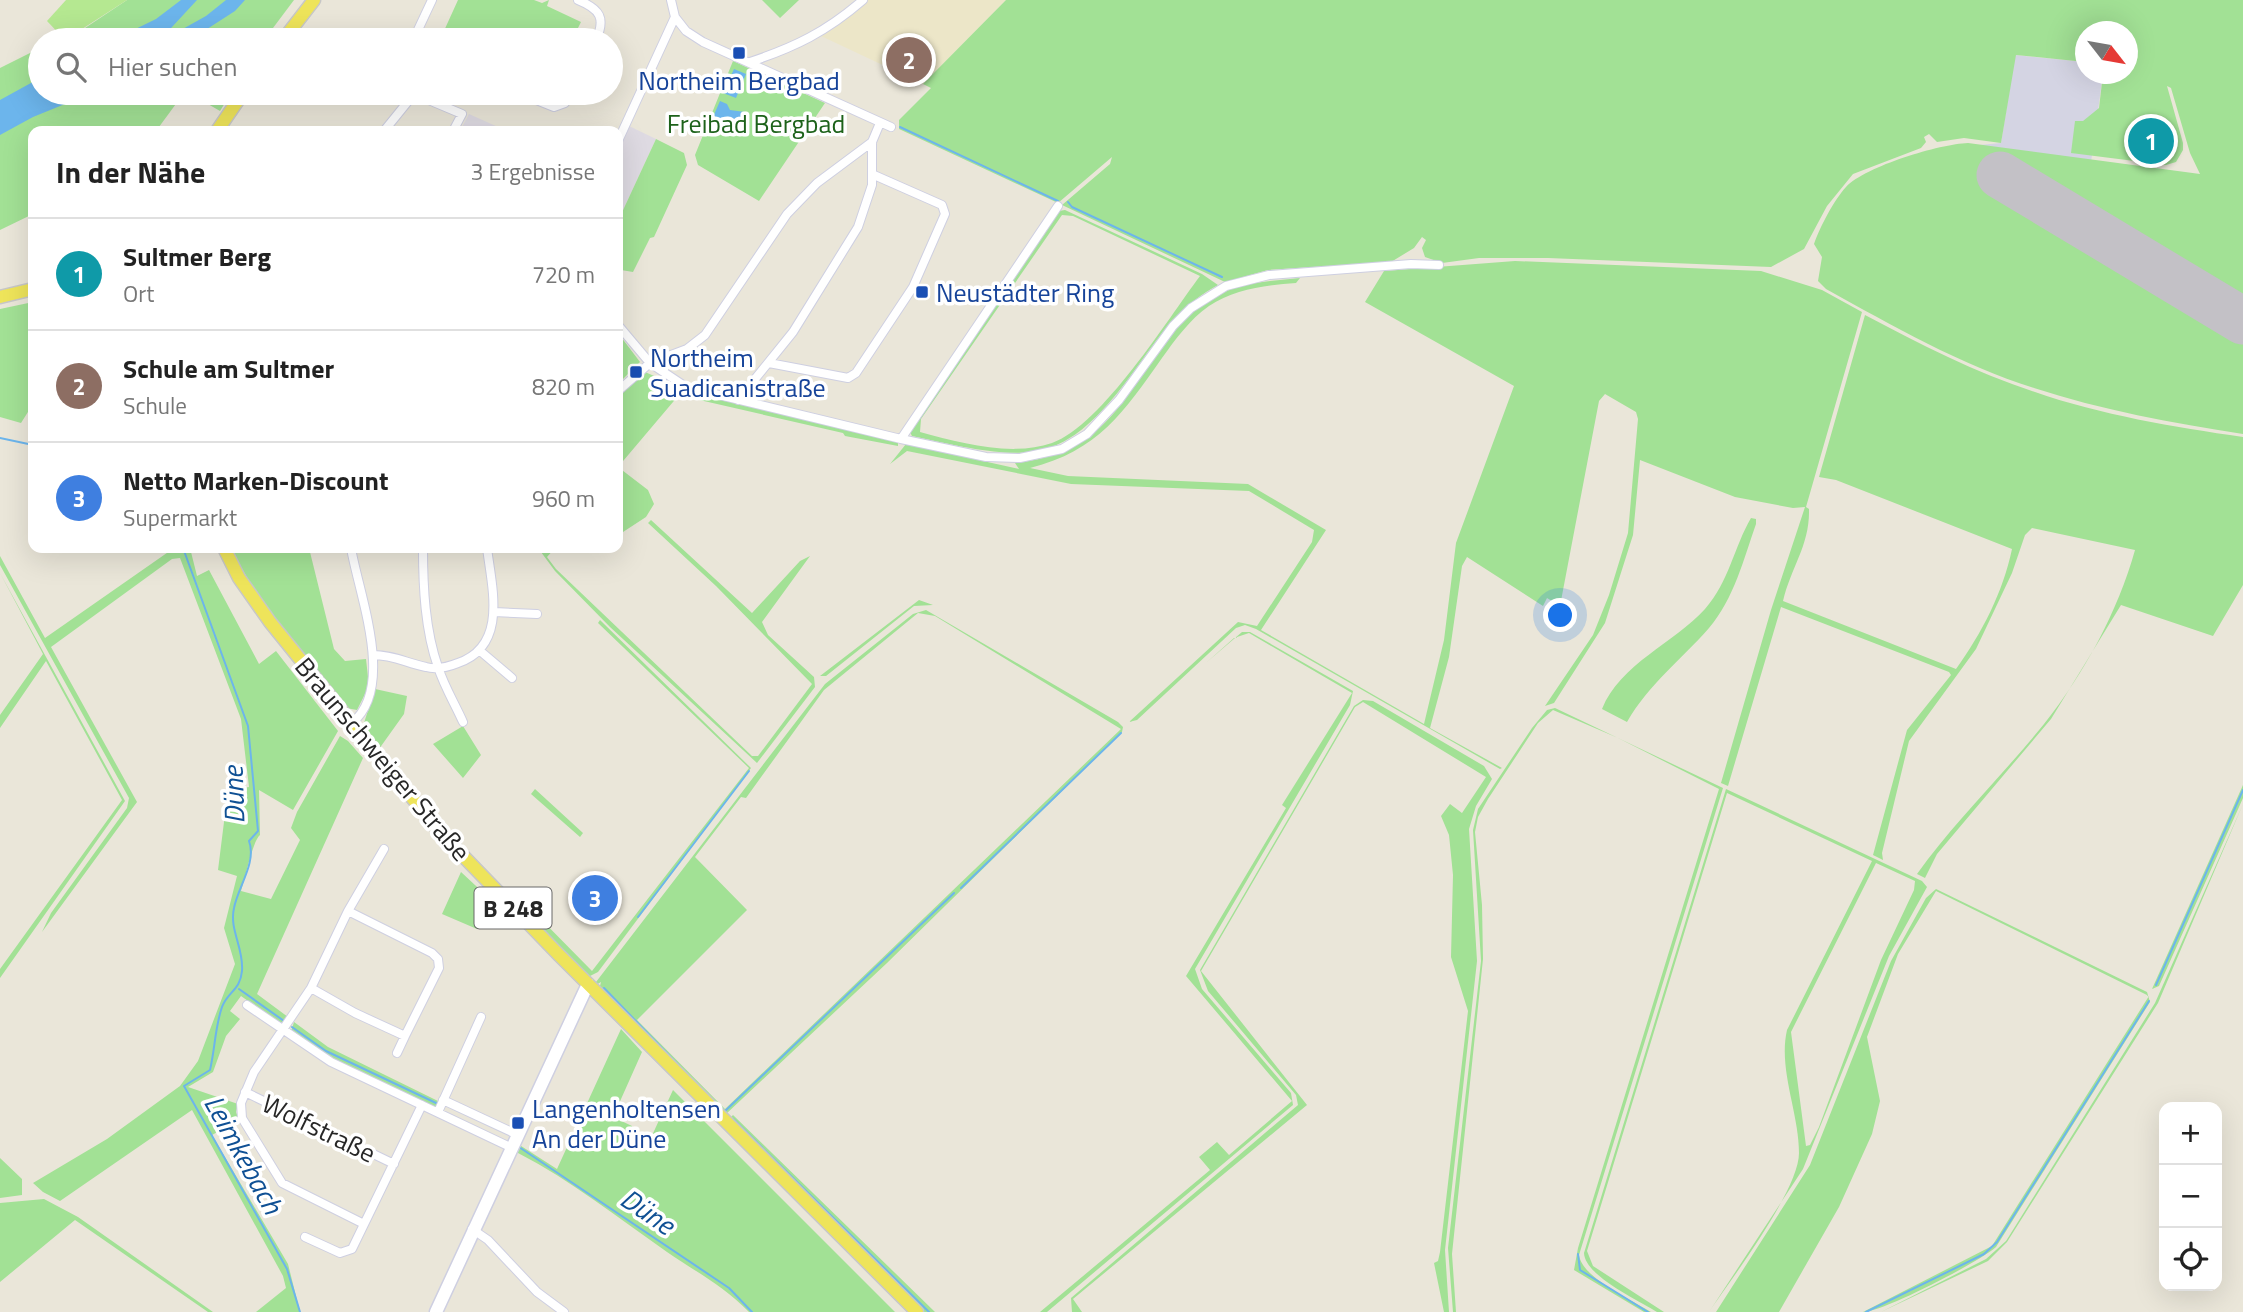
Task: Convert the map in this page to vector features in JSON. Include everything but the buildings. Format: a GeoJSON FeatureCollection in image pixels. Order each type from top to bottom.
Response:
{"type":"FeatureCollection","features":[{"type":"Feature","properties":{"kind":"main road"},"geometry":{"type":"LineString","coordinates":[[295,28],[313,2]]}},
{"type":"Feature","properties":{"kind":"main road"},"geometry":{"type":"LineString","coordinates":[[220,126],[235,105]]}},
{"type":"Feature","properties":{"kind":"main road"},"geometry":{"type":"LineString","coordinates":[[0,297],[28,290]]}},
{"type":"Feature","properties":{"kind":"main road","name":"Braunschweiger Straße"},"geometry":{"type":"LineString","coordinates":[[227,553],[255,602],[439,831],[587,984],[917,1312]]}},
{"type":"Feature","properties":{"kind":"street"},"geometry":{"type":"LineString","coordinates":[[419,28],[432,0]]}},
{"type":"Feature","properties":{"kind":"street"},"geometry":{"type":"LineString","coordinates":[[578,0],[595,7],[601,16],[601,28]]}},
{"type":"Feature","properties":{"kind":"street"},"geometry":{"type":"LineString","coordinates":[[671,0],[675,18],[696,38],[891,127]]}},
{"type":"Feature","properties":{"kind":"street"},"geometry":{"type":"LineString","coordinates":[[750,62],[797,46],[838,22],[863,0]]}},
{"type":"Feature","properties":{"kind":"street"},"geometry":{"type":"LineString","coordinates":[[623,130],[675,18]]}},
{"type":"Feature","properties":{"kind":"street"},"geometry":{"type":"LineString","coordinates":[[388,126],[404,105]]}},
{"type":"Feature","properties":{"kind":"street"},"geometry":{"type":"LineString","coordinates":[[441,105],[462,114],[456,126]]}},
{"type":"Feature","properties":{"kind":"street"},"geometry":{"type":"LineString","coordinates":[[738,400],[793,332],[858,226],[867,205],[874,175],[872,142],[880,123]]}},
{"type":"Feature","properties":{"kind":"street"},"geometry":{"type":"LineString","coordinates":[[623,387],[650,363],[687,349],[705,335],[787,214],[826,175],[872,142]]}},
{"type":"Feature","properties":{"kind":"street"},"geometry":{"type":"LineString","coordinates":[[769,363],[848,378],[856,373],[913,287],[945,214],[943,205],[874,175]]}},
{"type":"Feature","properties":{"kind":"street"},"geometry":{"type":"LineString","coordinates":[[901,439],[1058,206]]}},
{"type":"Feature","properties":{"kind":"street"},"geometry":{"type":"LineString","coordinates":[[623,331],[650,363],[686,387],[901,439],[997,458],[1048,454],[1071,445],[1096,426],[1173,326],[1217,290],[1269,275],[1411,264],[1439,265]]}},
{"type":"Feature","properties":{"kind":"street"},"geometry":{"type":"LineString","coordinates":[[352,553],[373,656],[372,691],[364,710],[352,723]]}},
{"type":"Feature","properties":{"kind":"street"},"geometry":{"type":"LineString","coordinates":[[423,553],[426,609],[438,668],[463,722]]}},
{"type":"Feature","properties":{"kind":"street"},"geometry":{"type":"LineString","coordinates":[[373,656],[392,655],[426,668],[438,668],[462,662],[480,650],[490,633],[495,612],[488,553]]}},
{"type":"Feature","properties":{"kind":"street"},"geometry":{"type":"LineString","coordinates":[[495,612],[537,614]]}},
{"type":"Feature","properties":{"kind":"street"},"geometry":{"type":"LineString","coordinates":[[480,650],[512,678]]}},
{"type":"Feature","properties":{"kind":"street"},"geometry":{"type":"LineString","coordinates":[[364,1224],[280,1181],[242,1118],[240,1109],[257,1067],[311,988],[348,911],[384,849]]}},
{"type":"Feature","properties":{"kind":"street"},"geometry":{"type":"LineString","coordinates":[[348,911],[438,959],[439,968],[397,1053]]}},
{"type":"Feature","properties":{"kind":"street"},"geometry":{"type":"LineString","coordinates":[[436,1312],[587,984]]}},
{"type":"Feature","properties":{"kind":"street"},"geometry":{"type":"LineString","coordinates":[[311,988],[355,1013],[405,1036]]}},
{"type":"Feature","properties":{"kind":"street"},"geometry":{"type":"LineString","coordinates":[[247,1005],[331,1062],[510,1147]]}},
{"type":"Feature","properties":{"kind":"street"},"geometry":{"type":"LineString","coordinates":[[438,1112],[481,1017]]}},
{"type":"Feature","properties":{"kind":"street","name":"Wolfstraße"},"geometry":{"type":"LineString","coordinates":[[245,1092],[394,1164]]}},
{"type":"Feature","properties":{"kind":"street"},"geometry":{"type":"LineString","coordinates":[[443,1100],[516,1134]]}},
{"type":"Feature","properties":{"kind":"street"},"geometry":{"type":"LineString","coordinates":[[305,1237],[345,1253],[352,1249],[422,1105]]}},
{"type":"Feature","properties":{"kind":"street"},"geometry":{"type":"LineString","coordinates":[[472,1229],[488,1240],[537,1293],[564,1312]]}},
{"type":"Feature","properties":{"kind":"shaded area"},"geometry":{"type":"Polygon","coordinates":[[[865,0],[1006,0],[923,84],[821,36],[841,23],[865,0]]]}},
{"type":"Feature","properties":{"kind":"shaded area"},"geometry":{"type":"Polygon","coordinates":[[[2015,55],[2075,61],[2075,84],[2102,84],[2088,184],[1947,148],[2001,143],[2015,55]]]}},
{"type":"Feature","properties":{"kind":"shaded area"},"geometry":{"type":"Polygon","coordinates":[[[469,114],[496,126],[463,126],[469,114]]]}},
{"type":"Feature","properties":{"kind":"shaded area"},"geometry":{"type":"Polygon","coordinates":[[[629,126],[656,139],[623,210],[623,140],[629,126]]]}},
{"type":"Feature","properties":{"kind":"green space"},"geometry":{"type":"Polygon","coordinates":[[[66,0],[127,0],[84,28],[54,28],[47,21],[66,0]]]}},
{"type":"Feature","properties":{"kind":"green space"},"geometry":{"type":"Polygon","coordinates":[[[127,0],[294,0],[273,28],[85,28],[127,0]]]}},
{"type":"Feature","properties":{"kind":"green space"},"geometry":{"type":"Polygon","coordinates":[[[458,0],[534,0],[542,3],[549,0],[547,6],[581,22],[578,28],[445,28],[458,0]]]}},
{"type":"Feature","properties":{"kind":"green space"},"geometry":{"type":"Polygon","coordinates":[[[762,0],[799,0],[780,18],[762,0]]]}},
{"type":"Feature","properties":{"kind":"green space"},"geometry":{"type":"Polygon","coordinates":[[[1006,0],[2243,0],[2243,434],[2111,409],[2007,379],[1902,331],[1826,289],[1818,281],[1822,257],[1814,244],[1841,192],[1870,171],[1922,152],[1968,143],[2200,174],[2190,153],[2171,88],[2167,86],[2183,143],[2183,150],[2176,162],[2166,165],[2071,153],[2075,121],[2083,121],[2099,108],[2102,84],[2138,84],[2138,21],[2075,21],[2075,61],[2016,55],[2001,143],[1964,138],[1937,142],[1929,134],[1924,137],[1926,142],[1921,148],[1853,174],[1827,206],[1804,249],[1771,267],[1548,258],[1479,258],[1442,263],[1425,257],[1422,248],[1426,240],[1422,237],[1414,248],[1391,262],[1268,270],[1225,282],[1062,205],[1110,164],[1112,157],[1058,203],[899,129],[899,120],[931,88],[923,84],[1006,0]]]}},
{"type":"Feature","properties":{"kind":"green space"},"geometry":{"type":"Polygon","coordinates":[[[28,54],[28,105],[175,105],[160,126],[28,126],[28,216],[0,230],[0,68],[28,54]]]}},
{"type":"Feature","properties":{"kind":"green space","name":"Freibad Bergbad"},"geometry":{"type":"Polygon","coordinates":[[[733,61],[825,103],[759,201],[698,165],[695,155],[733,61]]]}},
{"type":"Feature","properties":{"kind":"green space"},"geometry":{"type":"Polygon","coordinates":[[[210,105],[224,105],[220,111],[210,105]]]}},
{"type":"Feature","properties":{"kind":"green space"},"geometry":{"type":"Polygon","coordinates":[[[656,139],[684,153],[687,165],[654,237],[650,238],[633,272],[623,270],[623,210],[656,139]]]}},
{"type":"Feature","properties":{"kind":"green space"},"geometry":{"type":"Polygon","coordinates":[[[1065,210],[1202,274],[1218,285],[1176,317],[1116,395],[1092,421],[1069,439],[1046,449],[1020,453],[990,451],[912,436],[909,430],[1059,211],[1065,210]],[[1062,215],[921,419],[920,432],[1003,449],[1052,443],[1092,416],[1112,394],[1200,276],[1073,216],[1062,215]]]}},
{"type":"Feature","properties":{"kind":"green space"},"geometry":{"type":"Polygon","coordinates":[[[1515,261],[1761,271],[1822,290],[1862,312],[1806,507],[1809,509],[1808,522],[1803,545],[1783,601],[1956,669],[1990,612],[2008,565],[2012,549],[1836,480],[1819,477],[1865,315],[1970,367],[2060,400],[2138,419],[2243,437],[2243,585],[2213,636],[2121,605],[2091,653],[2119,596],[2135,550],[2032,528],[2025,535],[2012,573],[1976,649],[1909,741],[1882,853],[1883,860],[1873,855],[1907,730],[1951,675],[1949,672],[1781,607],[1728,786],[1721,783],[1771,610],[1805,507],[1793,508],[1735,497],[1640,460],[1633,535],[1605,623],[1554,703],[1545,706],[1593,635],[1609,595],[1628,533],[1638,419],[1636,412],[1605,394],[1599,401],[1560,606],[1547,598],[1543,606],[1467,557],[1462,566],[1449,657],[1430,728],[1502,768],[1500,769],[1245,625],[1236,628],[1137,720],[1129,722],[1238,622],[1257,626],[1312,542],[1314,530],[1249,491],[1071,484],[907,451],[890,464],[906,444],[1019,469],[1015,463],[1056,454],[1087,438],[1111,417],[1165,340],[1188,316],[1226,291],[1257,283],[1300,278],[1296,283],[1240,292],[1209,306],[1183,330],[1135,396],[1107,427],[1074,451],[1054,461],[1030,468],[1068,476],[1248,484],[1326,530],[1261,630],[1424,724],[1444,640],[1456,543],[1514,386],[1365,302],[1384,271],[1515,261]]]}},
{"type":"Feature","properties":{"kind":"green space"},"geometry":{"type":"Polygon","coordinates":[[[28,303],[28,412],[21,423],[0,417],[0,309],[28,303]]]}},
{"type":"Feature","properties":{"kind":"green space"},"geometry":{"type":"Polygon","coordinates":[[[623,340],[640,362],[623,379],[623,340]]]}},
{"type":"Feature","properties":{"kind":"green space"},"geometry":{"type":"Polygon","coordinates":[[[645,372],[684,389],[623,461],[623,391],[645,372]]]}},
{"type":"Feature","properties":{"kind":"green space"},"geometry":{"type":"Polygon","coordinates":[[[687,390],[898,442],[898,446],[845,436],[843,433],[682,396],[687,390]]]}},
{"type":"Feature","properties":{"kind":"green space"},"geometry":{"type":"Polygon","coordinates":[[[623,471],[648,490],[654,504],[646,517],[623,532],[623,471]]]}},
{"type":"Feature","properties":{"kind":"green space"},"geometry":{"type":"Polygon","coordinates":[[[1751,518],[1756,519],[1756,524],[1737,578],[1718,617],[1655,684],[1627,722],[1602,709],[1621,679],[1692,621],[1713,599],[1751,518]]]}},
{"type":"Feature","properties":{"kind":"green space"},"geometry":{"type":"Polygon","coordinates":[[[651,520],[752,613],[800,561],[810,556],[762,622],[768,635],[814,677],[815,687],[757,763],[610,627],[555,571],[542,553],[551,553],[547,557],[556,569],[752,756],[758,756],[812,684],[716,586],[648,523],[651,520]]]}},
{"type":"Feature","properties":{"kind":"green space"},"geometry":{"type":"Polygon","coordinates":[[[167,553],[191,553],[197,576],[209,570],[259,664],[276,651],[338,731],[293,810],[259,790],[260,835],[252,852],[241,891],[271,899],[300,840],[291,828],[297,812],[340,736],[363,758],[257,994],[288,1017],[281,1024],[241,996],[230,1011],[240,1019],[226,1036],[213,1072],[188,1087],[238,1104],[236,1112],[239,1120],[212,1135],[288,1264],[300,1312],[256,1312],[286,1288],[283,1276],[192,1110],[60,1201],[33,1183],[107,1139],[180,1086],[198,1061],[235,964],[224,928],[237,876],[218,870],[228,790],[249,787],[241,719],[180,558],[172,559],[51,647],[137,802],[42,932],[51,913],[127,808],[129,798],[0,565],[0,556],[45,638],[167,553]]]}},
{"type":"Feature","properties":{"kind":"green space"},"geometry":{"type":"Polygon","coordinates":[[[233,553],[310,553],[334,649],[345,661],[366,659],[369,686],[357,710],[346,708],[264,607],[233,553]]]}},
{"type":"Feature","properties":{"kind":"green space"},"geometry":{"type":"Polygon","coordinates":[[[0,573],[125,801],[0,978],[0,969],[122,800],[46,661],[0,728],[0,715],[43,654],[0,573]]]}},
{"type":"Feature","properties":{"kind":"green space"},"geometry":{"type":"Polygon","coordinates":[[[919,600],[933,605],[914,606],[826,676],[820,676],[919,600]]]}},
{"type":"Feature","properties":{"kind":"green space"},"geometry":{"type":"Polygon","coordinates":[[[926,610],[1118,722],[1123,727],[1122,732],[887,963],[726,1114],[599,990],[601,982],[596,985],[596,982],[825,684],[913,614],[926,610]],[[918,613],[824,690],[746,798],[741,797],[695,857],[747,910],[637,1020],[725,1109],[1121,729],[935,616],[918,613]]]}},
{"type":"Feature","properties":{"kind":"green space"},"geometry":{"type":"Polygon","coordinates":[[[600,620],[751,768],[598,972],[588,977],[522,912],[527,905],[592,971],[749,768],[598,623],[600,620]]]}},
{"type":"Feature","properties":{"kind":"green space"},"geometry":{"type":"Polygon","coordinates":[[[1242,632],[1250,632],[1353,691],[1350,705],[1195,969],[1202,989],[1291,1093],[1293,1105],[1047,1312],[1040,1312],[1210,1170],[1199,1157],[1217,1142],[1229,1155],[1292,1101],[1186,976],[1286,808],[1282,805],[1352,693],[1249,633],[1236,637],[1242,632]]]}},
{"type":"Feature","properties":{"kind":"green space"},"geometry":{"type":"Polygon","coordinates":[[[375,689],[407,696],[404,714],[379,749],[362,729],[375,689]]]}},
{"type":"Feature","properties":{"kind":"green space"},"geometry":{"type":"Polygon","coordinates":[[[2069,690],[2051,719],[1937,854],[1925,878],[1917,874],[1947,835],[2044,724],[2069,690]]]}},
{"type":"Feature","properties":{"kind":"green space"},"geometry":{"type":"Polygon","coordinates":[[[1363,700],[1373,701],[1484,766],[1492,779],[1476,806],[1469,829],[1477,961],[1445,1250],[1449,1312],[1444,1312],[1434,1263],[1438,1261],[1440,1252],[1468,1011],[1451,957],[1453,875],[1449,835],[1441,816],[1450,804],[1462,813],[1486,777],[1363,702],[1355,707],[1201,971],[1307,1105],[1073,1299],[1082,1312],[1072,1312],[1071,1298],[1298,1105],[1296,1095],[1208,991],[1200,970],[1354,706],[1363,700]]]}},
{"type":"Feature","properties":{"kind":"green space"},"geometry":{"type":"Polygon","coordinates":[[[1555,708],[1618,738],[1553,710],[1538,723],[1478,817],[1475,832],[1482,905],[1483,959],[1452,1254],[1456,1312],[1453,1312],[1448,1248],[1481,961],[1473,830],[1478,809],[1547,710],[1555,708]]]}},
{"type":"Feature","properties":{"kind":"green space"},"geometry":{"type":"Polygon","coordinates":[[[463,726],[481,755],[463,778],[433,744],[463,726]]]}},
{"type":"Feature","properties":{"kind":"green space"},"geometry":{"type":"Polygon","coordinates":[[[1618,738],[1723,788],[1579,1255],[1582,1264],[1598,1280],[1651,1312],[1644,1312],[1574,1270],[1578,1248],[1719,789],[1618,738]]]}},
{"type":"Feature","properties":{"kind":"green space"},"geometry":{"type":"Polygon","coordinates":[[[2243,785],[2243,798],[2159,986],[2152,989],[2243,785]]]}},
{"type":"Feature","properties":{"kind":"green space"},"geometry":{"type":"Polygon","coordinates":[[[535,789],[583,833],[580,837],[531,794],[535,789]]]}},
{"type":"Feature","properties":{"kind":"green space"},"geometry":{"type":"Polygon","coordinates":[[[1726,789],[1922,881],[1927,887],[1889,956],[1803,1169],[1780,1203],[1796,1169],[1799,1153],[1785,1060],[1787,1030],[1872,861],[1727,793],[1587,1251],[1593,1266],[1664,1312],[1657,1312],[1603,1279],[1587,1262],[1584,1253],[1726,789]],[[1876,863],[1791,1032],[1806,1146],[1810,1145],[1819,1127],[1881,960],[1914,890],[1915,881],[1876,863]]]}},
{"type":"Feature","properties":{"kind":"green space"},"geometry":{"type":"Polygon","coordinates":[[[2243,804],[2158,1003],[2007,1242],[1988,1261],[1881,1312],[1986,1259],[2006,1241],[2155,1003],[2243,804]]]}},
{"type":"Feature","properties":{"kind":"green space"},"geometry":{"type":"Polygon","coordinates":[[[461,872],[490,899],[477,929],[442,914],[461,872]]]}},
{"type":"Feature","properties":{"kind":"green space"},"geometry":{"type":"Polygon","coordinates":[[[1936,889],[2147,992],[2148,996],[1936,891],[1898,954],[1867,1037],[1880,1101],[1872,1134],[1839,1207],[1779,1312],[1716,1312],[1810,1165],[1891,961],[1926,898],[1936,889]]]}},
{"type":"Feature","properties":{"kind":"green space"},"geometry":{"type":"Polygon","coordinates":[[[2148,997],[2150,1002],[1996,1247],[1931,1285],[1890,1304],[1863,1312],[1992,1246],[2148,997]]]}},
{"type":"Feature","properties":{"kind":"green space"},"geometry":{"type":"Polygon","coordinates":[[[294,1022],[328,1047],[438,1101],[435,1108],[326,1056],[291,1032],[294,1022]]]}},
{"type":"Feature","properties":{"kind":"green space"},"geometry":{"type":"Polygon","coordinates":[[[621,1029],[642,1052],[613,1117],[632,1126],[630,1133],[649,1142],[673,1090],[895,1312],[749,1312],[720,1287],[594,1200],[518,1153],[518,1144],[557,1169],[621,1029]]]}},
{"type":"Feature","properties":{"kind":"green space"},"geometry":{"type":"Polygon","coordinates":[[[733,1115],[935,1312],[922,1312],[728,1120],[733,1115]]]}},
{"type":"Feature","properties":{"kind":"green space"},"geometry":{"type":"Polygon","coordinates":[[[0,1158],[22,1179],[22,1195],[0,1198],[0,1158]]]}},
{"type":"Feature","properties":{"kind":"green space"},"geometry":{"type":"Polygon","coordinates":[[[44,1199],[78,1217],[213,1312],[208,1312],[75,1220],[0,1282],[0,1203],[44,1199]]]}},
{"type":"Feature","properties":{"kind":"green space"},"geometry":{"type":"Polygon","coordinates":[[[1780,1203],[1763,1234],[1709,1312],[1780,1203]]]}},
{"type":"Feature","properties":{"kind":"water"},"geometry":{"type":"Polygon","coordinates":[[[181,0],[197,0],[171,28],[138,28],[156,19],[181,0]]]}},
{"type":"Feature","properties":{"kind":"water"},"geometry":{"type":"Polygon","coordinates":[[[226,0],[245,0],[235,11],[209,28],[184,28],[226,0]]]}},
{"type":"Feature","properties":{"kind":"water"},"geometry":{"type":"Polygon","coordinates":[[[734,69],[746,74],[736,98],[723,93],[734,69]]]}},
{"type":"Feature","properties":{"kind":"water"},"geometry":{"type":"Polygon","coordinates":[[[28,85],[28,105],[62,105],[0,135],[0,100],[28,85]]]}},
{"type":"Feature","properties":{"kind":"water"},"geometry":{"type":"Polygon","coordinates":[[[720,101],[727,104],[730,110],[745,112],[738,128],[713,117],[720,101]]]}},
{"type":"Feature","properties":{"kind":"waterway"},"geometry":{"type":"LineString","coordinates":[[900,127],[1058,201]]}},
{"type":"Feature","properties":{"kind":"waterway"},"geometry":{"type":"LineString","coordinates":[[1068,202],[1072,207],[1222,277]]}},
{"type":"Feature","properties":{"kind":"waterway","name":"Düne"},"geometry":{"type":"LineString","coordinates":[[0,438],[28,444]]}},
{"type":"Feature","properties":{"kind":"waterway","name":"Düne"},"geometry":{"type":"LineString","coordinates":[[185,553],[248,726],[258,831],[249,841],[251,857],[233,916],[241,955],[241,978],[222,1007],[210,1070],[184,1086],[287,1269],[300,1312]]}},
{"type":"Feature","properties":{"kind":"waterway"},"geometry":{"type":"LineString","coordinates":[[961,888],[1121,733]]}},
{"type":"Feature","properties":{"kind":"waterway"},"geometry":{"type":"LineString","coordinates":[[638,917],[749,771]]}},
{"type":"Feature","properties":{"kind":"waterway"},"geometry":{"type":"LineString","coordinates":[[2156,985],[2243,790]]}},
{"type":"Feature","properties":{"kind":"waterway"},"geometry":{"type":"LineString","coordinates":[[724,1112],[954,893]]}},
{"type":"Feature","properties":{"kind":"waterway"},"geometry":{"type":"LineString","coordinates":[[604,988],[686,1073]]}},
{"type":"Feature","properties":{"kind":"waterway","name":"Düne"},"geometry":{"type":"LineString","coordinates":[[239,989],[284,1021]]}},
{"type":"Feature","properties":{"kind":"waterway"},"geometry":{"type":"LineString","coordinates":[[1866,1312],[1984,1254],[1997,1242],[2149,1001]]}},
{"type":"Feature","properties":{"kind":"waterway","name":"Düne"},"geometry":{"type":"LineString","coordinates":[[292,1027],[326,1051],[436,1103]]}},
{"type":"Feature","properties":{"kind":"waterway"},"geometry":{"type":"LineString","coordinates":[[733,1119],[929,1312]]}},
{"type":"Feature","properties":{"kind":"waterway","name":"Düne"},"geometry":{"type":"LineString","coordinates":[[519,1147],[729,1288],[752,1312]]}},
{"type":"Feature","properties":{"kind":"waterway"},"geometry":{"type":"LineString","coordinates":[[1578,1254],[1580,1270],[1648,1312]]}},
{"type":"Feature","properties":{"kind":"runway"},"geometry":{"type":"LineString","coordinates":[[2000,175],[2243,321]]}},
{"type":"Feature","properties":{"kind":"place","name":"Northeim Bergbad"},"geometry":{"type":"Point","coordinates":[739,53]}},
{"type":"Feature","properties":{"kind":"place","name":"Schule am Sultmer"},"geometry":{"type":"Point","coordinates":[909,60]}},
{"type":"Feature","properties":{"kind":"place","name":"Sultmer Berg"},"geometry":{"type":"Point","coordinates":[2151,141]}},
{"type":"Feature","properties":{"kind":"place","name":"Neustädter Ring"},"geometry":{"type":"Point","coordinates":[922,292]}},
{"type":"Feature","properties":{"kind":"place","name":"Northeim Suadicanistraße"},"geometry":{"type":"Point","coordinates":[636,372]}},
{"type":"Feature","properties":{"kind":"place","name":"Netto Marken-Discount"},"geometry":{"type":"Point","coordinates":[595,898]}},
{"type":"Feature","properties":{"kind":"place","name":"Langenholtensen An der Düne"},"geometry":{"type":"Point","coordinates":[518,1123]}},
{"type":"Feature","properties":{"kind":"water label","name":"Leimkebach"},"geometry":{"type":"Point","coordinates":[244,1154]}}]}
